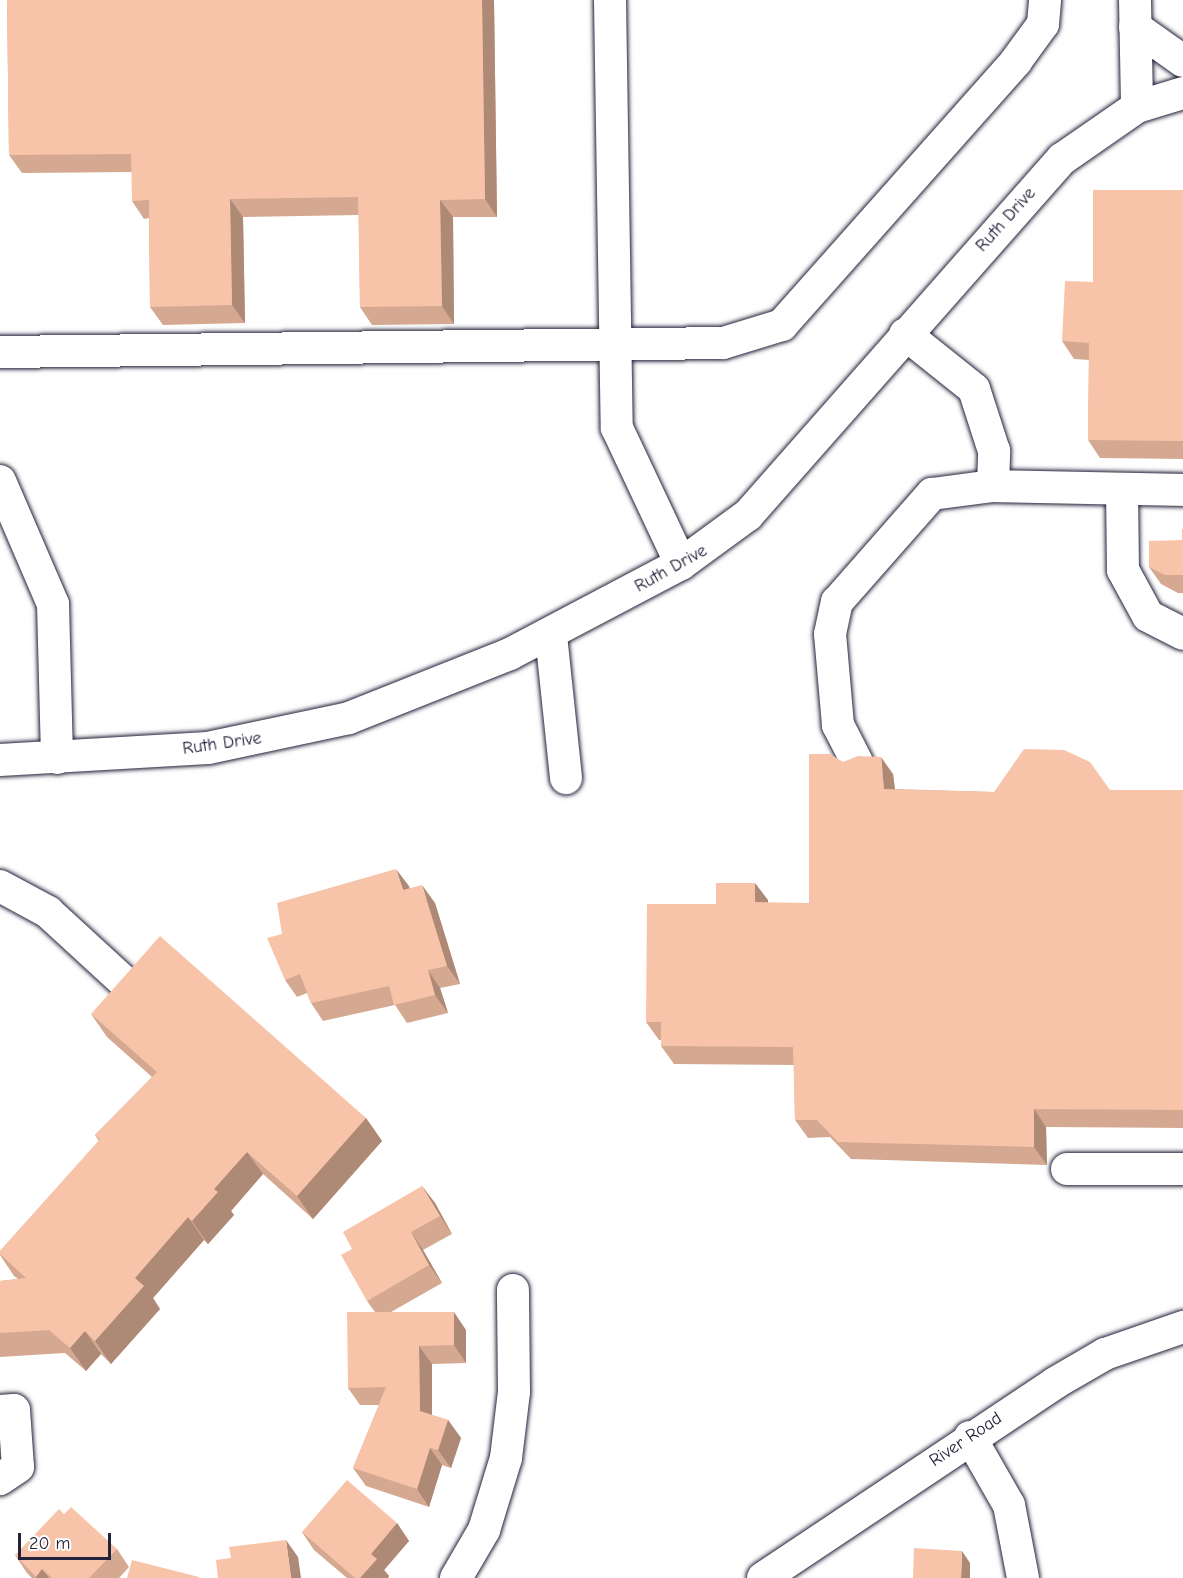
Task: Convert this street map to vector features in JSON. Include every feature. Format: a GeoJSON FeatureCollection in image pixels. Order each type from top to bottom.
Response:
{"type":"FeatureCollection","features":[{"type":"Feature","properties":{"kind":"street"},"geometry":{"type":"LineString","coordinates":[[610,0],[612,343],[617,428],[681,564]]}},
{"type":"Feature","properties":{"kind":"street"},"geometry":{"type":"LineString","coordinates":[[0,352],[723,343],[782,325],[1016,61],[1043,24],[1045,0]]}},
{"type":"Feature","properties":{"kind":"street"},"geometry":{"type":"LineString","coordinates":[[1135,14],[1183,62]]}},
{"type":"Feature","properties":{"kind":"street"},"geometry":{"type":"LineString","coordinates":[[1135,14],[1137,107]]}},
{"type":"Feature","properties":{"kind":"street","name":"Ruth Drive"},"geometry":{"type":"LineString","coordinates":[[0,760],[208,748],[293,733],[431,690],[551,634],[681,564],[748,515],[905,334],[1062,159],[1137,107],[1180,100]]}},
{"type":"Feature","properties":{"kind":"street"},"geometry":{"type":"LineString","coordinates":[[905,334],[974,389],[994,451],[993,486]]}},
{"type":"Feature","properties":{"kind":"street"},"geometry":{"type":"LineString","coordinates":[[0,481],[52,604],[57,758]]}},
{"type":"Feature","properties":{"kind":"street"},"geometry":{"type":"LineString","coordinates":[[856,762],[838,725],[830,634],[837,602],[932,494],[993,486],[1183,490]]}},
{"type":"Feature","properties":{"kind":"street"},"geometry":{"type":"LineString","coordinates":[[1122,489],[1123,570],[1148,616],[1183,634]]}},
{"type":"Feature","properties":{"kind":"street"},"geometry":{"type":"LineString","coordinates":[[551,634],[566,778]]}},
{"type":"Feature","properties":{"kind":"street"},"geometry":{"type":"LineString","coordinates":[[0,886],[48,912],[124,982]]}},
{"type":"Feature","properties":{"kind":"street"},"geometry":{"type":"LineString","coordinates":[[1067,1170],[1183,1169]]}},
{"type":"Feature","properties":{"kind":"street"},"geometry":{"type":"LineString","coordinates":[[456,1578],[484,1530],[506,1458],[514,1392],[513,1290]]}},
{"type":"Feature","properties":{"kind":"street","name":"River Road"},"geometry":{"type":"LineString","coordinates":[[763,1578],[970,1437],[1105,1354],[1183,1327]]}},
{"type":"Feature","properties":{"kind":"street"},"geometry":{"type":"LineString","coordinates":[[0,1411],[14,1410],[18,1467],[0,1479]]}},
{"type":"Feature","properties":{"kind":"street"},"geometry":{"type":"LineString","coordinates":[[970,1437],[1009,1505],[1023,1578]]}},
{"type":"Feature","properties":{"kind":"building"},"geometry":{"type":"Polygon","coordinates":[[[7,0],[482,0],[485,199],[440,200],[442,306],[360,307],[358,197],[230,199],[232,305],[150,307],[149,200],[132,201],[131,154],[9,155],[7,0]]]}},
{"type":"Feature","properties":{"kind":"building"},"geometry":{"type":"Polygon","coordinates":[[[1093,190],[1183,190],[1183,441],[1088,440],[1089,343],[1062,341],[1065,281],[1093,282],[1093,190]]]}},
{"type":"Feature","properties":{"kind":"building"},"geometry":{"type":"Polygon","coordinates":[[[1182,529],[1183,575],[1165,575],[1149,567],[1149,541],[1182,540],[1182,529]]]}},
{"type":"Feature","properties":{"kind":"building"},"geometry":{"type":"Polygon","coordinates":[[[1024,749],[1064,750],[1090,762],[1110,790],[1183,790],[1183,1110],[1034,1109],[1034,1147],[838,1142],[817,1120],[795,1120],[793,1047],[661,1046],[661,1022],[646,1022],[647,904],[716,904],[716,883],[755,883],[755,902],[809,903],[809,754],[830,754],[843,762],[858,756],[881,757],[884,789],[994,792],[1024,749]]]}},
{"type":"Feature","properties":{"kind":"building"},"geometry":{"type":"Polygon","coordinates":[[[396,869],[403,890],[422,885],[447,966],[428,970],[435,995],[394,1005],[389,986],[311,1003],[300,974],[285,980],[267,938],[282,934],[277,903],[396,869]]]}},
{"type":"Feature","properties":{"kind":"building"},"geometry":{"type":"Polygon","coordinates":[[[160,936],[366,1118],[297,1196],[247,1152],[214,1189],[218,1192],[192,1221],[188,1217],[135,1278],[144,1286],[95,1341],[85,1331],[70,1348],[49,1330],[0,1333],[0,1281],[26,1278],[0,1254],[0,1251],[100,1139],[95,1135],[157,1072],[91,1014],[160,936]]]}},
{"type":"Feature","properties":{"kind":"building"},"geometry":{"type":"Polygon","coordinates":[[[422,1186],[440,1216],[411,1232],[429,1265],[367,1301],[341,1255],[352,1249],[343,1232],[422,1186]]]}},
{"type":"Feature","properties":{"kind":"building"},"geometry":{"type":"Polygon","coordinates":[[[347,1312],[454,1312],[454,1345],[419,1346],[420,1411],[448,1420],[438,1450],[430,1448],[417,1489],[353,1468],[386,1387],[348,1388],[347,1312]]]}},
{"type":"Feature","properties":{"kind":"building"},"geometry":{"type":"Polygon","coordinates":[[[347,1480],[397,1523],[371,1554],[377,1559],[360,1578],[355,1578],[302,1532],[347,1480]]]}},
{"type":"Feature","properties":{"kind":"building"},"geometry":{"type":"Polygon","coordinates":[[[71,1507],[117,1549],[89,1578],[52,1578],[42,1569],[36,1577],[15,1555],[59,1509],[64,1514],[71,1507]]]}},
{"type":"Feature","properties":{"kind":"building"},"geometry":{"type":"Polygon","coordinates":[[[286,1540],[291,1578],[218,1578],[216,1560],[231,1558],[229,1547],[286,1540]]]}},
{"type":"Feature","properties":{"kind":"building"},"geometry":{"type":"Polygon","coordinates":[[[914,1548],[962,1551],[961,1578],[913,1578],[914,1548]]]}},
{"type":"Feature","properties":{"kind":"building"},"geometry":{"type":"Polygon","coordinates":[[[132,1560],[199,1577],[199,1578],[127,1578],[132,1560]]]}}]}
